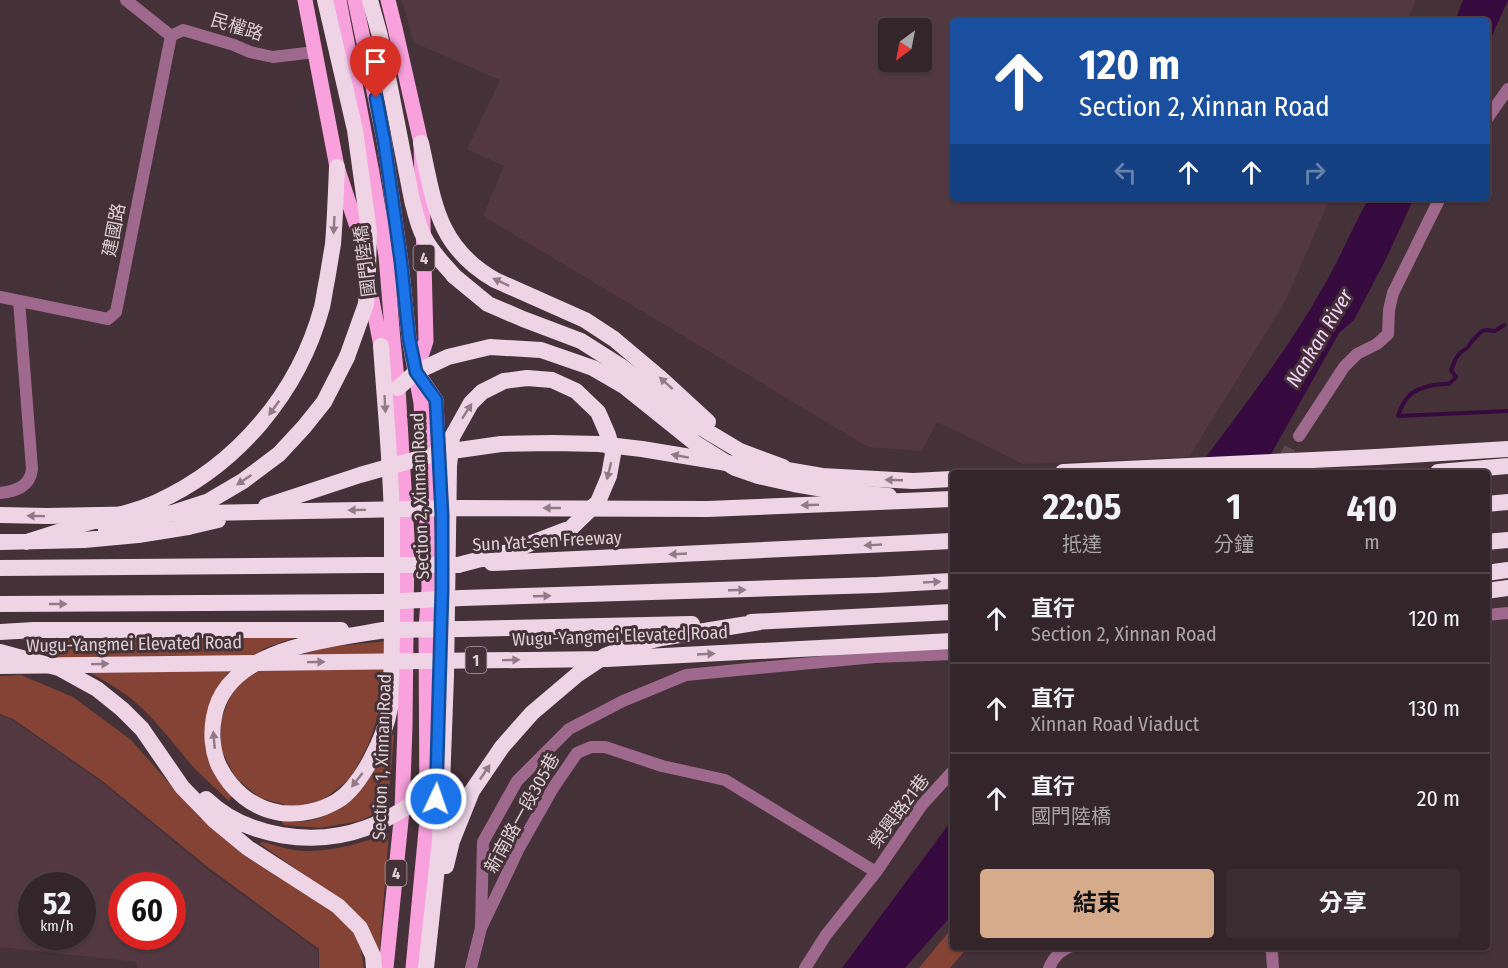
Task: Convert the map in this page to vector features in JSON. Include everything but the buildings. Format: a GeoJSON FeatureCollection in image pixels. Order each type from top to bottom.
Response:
{"type":"FeatureCollection","features":[{"type":"Feature","properties":{"kind":"highway"},"geometry":{"type":"LineString","coordinates":[[27,542],[112,528],[210,501],[243,481],[279,454],[324,402],[347,357],[366,303],[369,232],[355,130],[325,0]]}},
{"type":"Feature","properties":{"kind":"highway"},"geometry":{"type":"LineString","coordinates":[[370,0],[380,36],[418,222],[430,247],[454,276],[488,303],[580,341],[622,367],[695,424],[740,451],[799,472],[848,484],[876,495]]}},
{"type":"Feature","properties":{"kind":"highway"},"geometry":{"type":"LineString","coordinates":[[421,143],[438,216],[449,239],[465,258],[484,274],[585,320],[614,339],[740,451]]}},
{"type":"Feature","properties":{"kind":"highway"},"geometry":{"type":"LineString","coordinates":[[27,542],[122,514],[157,502],[176,492],[219,464],[242,445],[272,411],[291,383],[310,345],[322,306],[333,245],[337,167]]}},
{"type":"Feature","properties":{"kind":"highway"},"geometry":{"type":"LineString","coordinates":[[384,630],[282,651],[242,671],[222,694],[216,708],[213,725],[217,763],[228,783],[246,799],[266,810],[283,813],[309,813],[338,801],[352,787],[366,769],[382,734],[390,708],[391,678],[392,555],[387,343]]}},
{"type":"Feature","properties":{"kind":"highway"},"geometry":{"type":"LineString","coordinates":[[398,388],[416,372],[448,357],[490,347],[542,350],[593,368],[624,386],[695,443],[735,468],[758,476],[835,491],[950,504]]}},
{"type":"Feature","properties":{"kind":"highway"},"geometry":{"type":"LineString","coordinates":[[426,968],[440,840],[446,676],[448,466],[452,436],[471,403],[483,392],[504,381],[527,378],[552,380],[576,391],[598,412],[613,454],[609,476],[598,502],[571,528],[508,552],[458,565]]}},
{"type":"Feature","properties":{"kind":"highway"},"geometry":{"type":"LineString","coordinates":[[0,542],[84,540],[189,527],[231,517],[360,475],[438,453],[501,444],[599,444],[822,476],[913,481],[950,479]]}},
{"type":"Feature","properties":{"kind":"highway"},"geometry":{"type":"LineString","coordinates":[[1105,470],[1508,448]]}},
{"type":"Feature","properties":{"kind":"highway"},"geometry":{"type":"LineString","coordinates":[[1461,470],[1508,466]]}},
{"type":"Feature","properties":{"kind":"highway"},"geometry":{"type":"LineString","coordinates":[[0,515],[461,508],[706,509],[950,499]]}},
{"type":"Feature","properties":{"kind":"highway"},"geometry":{"type":"LineString","coordinates":[[1490,504],[1508,502]]}},
{"type":"Feature","properties":{"kind":"highway"},"geometry":{"type":"LineString","coordinates":[[1490,542],[1508,540]]}},
{"type":"Feature","properties":{"kind":"highway","name":"Sun Yat-sen Freeway"},"geometry":{"type":"LineString","coordinates":[[0,568],[458,565],[950,541]]}},
{"type":"Feature","properties":{"kind":"highway"},"geometry":{"type":"LineString","coordinates":[[1490,572],[1508,570]]}},
{"type":"Feature","properties":{"kind":"highway"},"geometry":{"type":"LineString","coordinates":[[0,604],[381,602],[950,581]]}},
{"type":"Feature","properties":{"kind":"highway"},"geometry":{"type":"LineString","coordinates":[[1490,590],[1508,588]]}},
{"type":"Feature","properties":{"kind":"highway"},"geometry":{"type":"LineString","coordinates":[[1490,598],[1508,596]]}},
{"type":"Feature","properties":{"kind":"highway"},"geometry":{"type":"LineString","coordinates":[[0,632],[462,629],[760,622],[950,612]]}},
{"type":"Feature","properties":{"kind":"highway"},"geometry":{"type":"LineString","coordinates":[[432,968],[447,860],[456,831],[472,791],[502,747],[532,713],[578,674],[605,656],[630,646],[661,638],[760,622]]}},
{"type":"Feature","properties":{"kind":"highway","name":"Wugu-Yangmei Elevated Road"},"geometry":{"type":"LineString","coordinates":[[0,666],[607,659],[950,641]]}},
{"type":"Feature","properties":{"kind":"highway"},"geometry":{"type":"LineString","coordinates":[[0,652],[59,668],[97,689],[122,709],[142,729],[183,787],[214,820],[249,848],[338,906],[360,928],[372,956],[374,968]]}},
{"type":"Feature","properties":{"kind":"highway"},"geometry":{"type":"LineString","coordinates":[[174,774],[228,816],[259,830],[291,837],[325,837],[352,833],[378,824],[427,794]]}},
{"type":"Feature","properties":{"kind":"main road","name":"4"},"geometry":{"type":"LineString","coordinates":[[305,0],[337,167],[358,230],[398,388]]}},
{"type":"Feature","properties":{"kind":"main road","name":"國門陸橋"},"geometry":{"type":"LineString","coordinates":[[339,0],[386,256],[387,343]]}},
{"type":"Feature","properties":{"kind":"main road","name":"國門陸橋"},"geometry":{"type":"LineString","coordinates":[[355,0],[384,140],[409,338],[416,372]]}},
{"type":"Feature","properties":{"kind":"main road","name":"4"},"geometry":{"type":"LineString","coordinates":[[388,0],[421,143],[426,341],[416,372]]}},
{"type":"Feature","properties":{"kind":"main road","name":"Section 2, Xinnan Road"},"geometry":{"type":"LineString","coordinates":[[416,372],[421,403],[426,495],[435,588]]}},
{"type":"Feature","properties":{"kind":"main road","name":"Section 2, Xinnan Road"},"geometry":{"type":"LineString","coordinates":[[416,372],[436,400],[442,515],[435,588]]}},
{"type":"Feature","properties":{"kind":"main road","name":"Section 2, Xinnan Road"},"geometry":{"type":"LineString","coordinates":[[398,388],[407,538],[406,583]]}},
{"type":"Feature","properties":{"kind":"main road","name":"Section 1, Xinnan Road"},"geometry":{"type":"LineString","coordinates":[[386,968],[402,811],[406,583]]}},
{"type":"Feature","properties":{"kind":"main road","name":"4"},"geometry":{"type":"LineString","coordinates":[[413,968],[427,820],[426,628],[435,588]]}},
{"type":"Feature","properties":{"kind":"main road","name":"4"},"geometry":{"type":"LineString","coordinates":[[421,968],[438,777],[435,588]]}},
{"type":"Feature","properties":{"kind":"street"},"geometry":{"type":"LineString","coordinates":[[126,0],[171,36]]}},
{"type":"Feature","properties":{"kind":"street","name":"民權路"},"geometry":{"type":"LineString","coordinates":[[171,36],[183,30],[250,52],[273,57],[315,52]]}},
{"type":"Feature","properties":{"kind":"street","name":"建國路"},"geometry":{"type":"LineString","coordinates":[[0,297],[108,319],[116,312],[171,36]]}},
{"type":"Feature","properties":{"kind":"street"},"geometry":{"type":"LineString","coordinates":[[1490,114],[1508,89]]}},
{"type":"Feature","properties":{"kind":"street"},"geometry":{"type":"LineString","coordinates":[[1299,436],[1344,367],[1357,354],[1377,344],[1388,334],[1389,310],[1393,293],[1439,201]]}},
{"type":"Feature","properties":{"kind":"street"},"geometry":{"type":"LineString","coordinates":[[0,493],[21,487],[28,482],[32,469],[19,301]]}},
{"type":"Feature","properties":{"kind":"street"},"geometry":{"type":"LineString","coordinates":[[1490,615],[1508,613]]}},
{"type":"Feature","properties":{"kind":"street"},"geometry":{"type":"LineString","coordinates":[[480,928],[483,842],[517,781],[569,729],[622,701],[686,675],[875,657],[950,654]]}},
{"type":"Feature","properties":{"kind":"street","name":"新南路一段305巷"},"geometry":{"type":"LineString","coordinates":[[471,968],[480,928],[519,848],[553,788],[577,753],[591,747],[605,747],[662,766],[725,780],[876,872]]}},
{"type":"Feature","properties":{"kind":"street","name":"榮興路21巷"},"geometry":{"type":"LineString","coordinates":[[805,968],[826,935],[876,872],[921,807],[950,774]]}},
{"type":"Feature","properties":{"kind":"street"},"geometry":{"type":"LineString","coordinates":[[1049,968],[1062,950]]}},
{"type":"Feature","properties":{"kind":"street"},"geometry":{"type":"LineString","coordinates":[[1271,950],[1273,968]]}},
{"type":"Feature","properties":{"kind":"shaded area"},"geometry":{"type":"Polygon","coordinates":[[[402,0],[1416,0],[1408,18],[950,18],[950,201],[1329,201],[1285,302],[1189,457],[1023,464],[937,422],[922,451],[868,447],[483,216],[504,166],[467,149],[500,80],[413,42],[402,0]]]}},
{"type":"Feature","properties":{"kind":"shaded area"},"geometry":{"type":"Polygon","coordinates":[[[297,637],[265,648],[228,673],[213,696],[205,723],[232,796],[229,801],[195,769],[138,704],[88,671],[43,651],[46,640],[297,637]]]}},
{"type":"Feature","properties":{"kind":"shaded area"},"geometry":{"type":"Polygon","coordinates":[[[388,641],[386,676],[380,709],[369,743],[351,778],[323,800],[293,807],[260,798],[235,777],[221,749],[221,720],[231,694],[246,678],[263,666],[327,647],[388,641]]]}},
{"type":"Feature","properties":{"kind":"shaded area"},"geometry":{"type":"Polygon","coordinates":[[[21,675],[73,697],[131,740],[201,819],[332,909],[359,939],[364,968],[319,968],[319,949],[209,868],[101,780],[13,719],[0,714],[0,676],[21,675]]]}},
{"type":"Feature","properties":{"kind":"shaded area"},"geometry":{"type":"Polygon","coordinates":[[[0,715],[12,720],[100,781],[208,870],[318,950],[318,968],[137,968],[137,962],[27,950],[96,950],[96,872],[18,872],[18,949],[0,947],[0,715]]]}},
{"type":"Feature","properties":{"kind":"shaded area"},"geometry":{"type":"Polygon","coordinates":[[[390,734],[394,735],[388,808],[359,821],[320,828],[284,825],[281,821],[309,821],[326,816],[352,799],[370,777],[390,734]]]}},
{"type":"Feature","properties":{"kind":"shaded area"},"geometry":{"type":"Polygon","coordinates":[[[389,833],[379,956],[299,871],[260,844],[262,842],[294,850],[318,851],[354,844],[389,833]]]}},
{"type":"Feature","properties":{"kind":"shaded area"},"geometry":{"type":"Polygon","coordinates":[[[950,930],[950,950],[965,950],[950,968],[919,968],[950,930]]]}},
{"type":"Feature","properties":{"kind":"water"},"geometry":{"type":"Polygon","coordinates":[[[1463,0],[1508,0],[1490,40],[1490,18],[1456,18],[1463,0]]]}},
{"type":"Feature","properties":{"kind":"water","name":"Nankan River"},"geometry":{"type":"Polygon","coordinates":[[[1367,201],[1413,201],[1354,320],[1339,333],[1262,470],[1196,470],[1263,380],[1311,309],[1367,201]]]}},
{"type":"Feature","properties":{"kind":"water"},"geometry":{"type":"Polygon","coordinates":[[[950,823],[950,917],[905,968],[842,968],[950,823]]]}},
{"type":"Feature","properties":{"kind":"waterway"},"geometry":{"type":"LineString","coordinates":[[1504,325],[1495,331],[1482,331],[1456,358],[1451,370],[1456,377],[1449,384],[1434,385],[1415,391],[1407,398],[1398,416],[1508,411]]}},
{"type":"Feature","properties":{"kind":"tunnel"},"geometry":{"type":"LineString","coordinates":[[1278,470],[1290,448]]}},
{"type":"Feature","properties":{"kind":"route"},"geometry":{"type":"LineString","coordinates":[[376,98],[401,262],[409,338],[416,372],[436,400],[442,515],[442,589],[436,799]]}}]}
